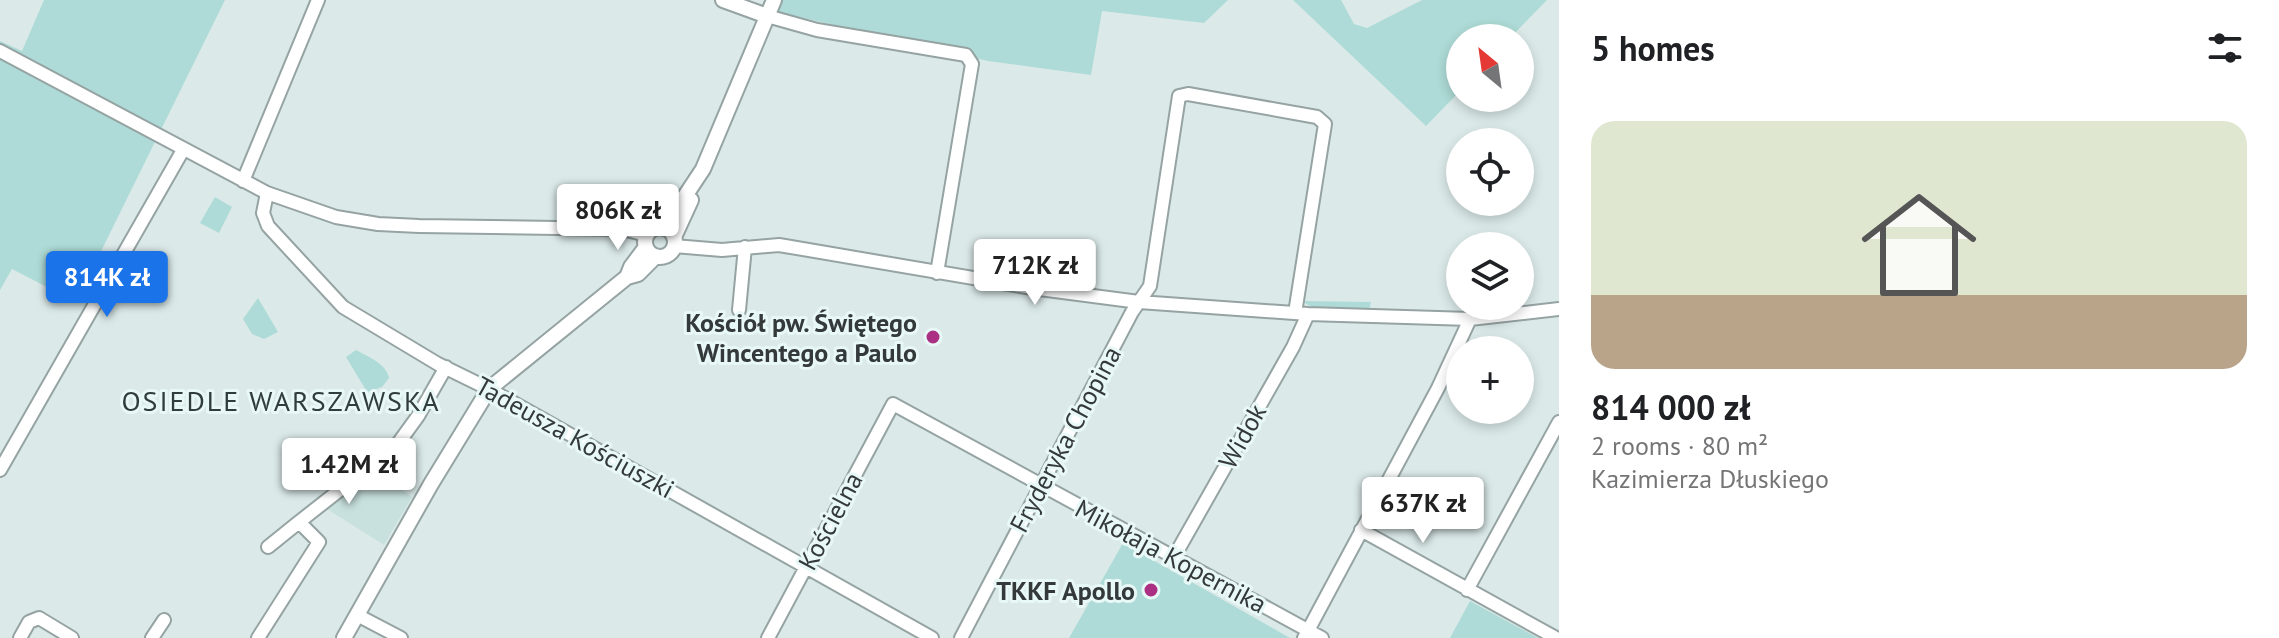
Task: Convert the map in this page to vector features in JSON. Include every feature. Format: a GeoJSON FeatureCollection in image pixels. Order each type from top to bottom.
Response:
{"type":"FeatureCollection","features":[{"type":"Feature","properties":{"kind":"street"},"geometry":{"type":"LineString","coordinates":[[243,181],[318,0]]}},
{"type":"Feature","properties":{"kind":"street"},"geometry":{"type":"LineString","coordinates":[[723,0],[817,30],[966,55],[972,64],[937,273]]}},
{"type":"Feature","properties":{"kind":"street"},"geometry":{"type":"LineString","coordinates":[[0,51],[267,193],[336,217],[378,224],[622,229],[669,254],[671,237],[694,195],[692,188],[703,169],[774,0]]}},
{"type":"Feature","properties":{"kind":"street","name":"Fryderyka Chopina"},"geometry":{"type":"LineString","coordinates":[[961,638],[1150,286],[1179,96],[1188,94],[1317,117],[1325,124]]}},
{"type":"Feature","properties":{"kind":"street","name":"Widok"},"geometry":{"type":"LineString","coordinates":[[1174,557],[1293,347],[1301,314],[1325,124]]}},
{"type":"Feature","properties":{"kind":"street"},"geometry":{"type":"LineString","coordinates":[[0,470],[183,150]]}},
{"type":"Feature","properties":{"kind":"street","name":"Tadeusza Kościuszki"},"geometry":{"type":"LineString","coordinates":[[267,193],[263,213],[268,226],[339,304],[932,638]]}},
{"type":"Feature","properties":{"kind":"street"},"geometry":{"type":"LineString","coordinates":[[344,638],[489,389],[627,277],[631,267],[650,246],[655,228],[671,237],[722,250],[779,245],[937,273],[1139,302],[1301,314],[1446,318]]}},
{"type":"Feature","properties":{"kind":"street"},"geometry":{"type":"LineString","coordinates":[[739,310],[745,247]]}},
{"type":"Feature","properties":{"kind":"street"},"geometry":{"type":"LineString","coordinates":[[1534,312],[1559,309]]}},
{"type":"Feature","properties":{"kind":"street"},"geometry":{"type":"LineString","coordinates":[[1306,634],[1438,388],[1470,320]]}},
{"type":"Feature","properties":{"kind":"street"},"geometry":{"type":"LineString","coordinates":[[268,547],[397,445],[446,367]]}},
{"type":"Feature","properties":{"kind":"street","name":"Mikołaja Kopernika"},"geometry":{"type":"LineString","coordinates":[[893,404],[1174,557],[1306,634],[1322,638]]}},
{"type":"Feature","properties":{"kind":"street","name":"Kościelna"},"geometry":{"type":"LineString","coordinates":[[768,638],[893,404]]}},
{"type":"Feature","properties":{"kind":"street"},"geometry":{"type":"LineString","coordinates":[[1467,590],[1559,422]]}},
{"type":"Feature","properties":{"kind":"street"},"geometry":{"type":"LineString","coordinates":[[258,638],[319,542],[299,522]]}},
{"type":"Feature","properties":{"kind":"street"},"geometry":{"type":"LineString","coordinates":[[1361,530],[1556,638]]}},
{"type":"Feature","properties":{"kind":"street"},"geometry":{"type":"LineString","coordinates":[[357,615],[401,638]]}},
{"type":"Feature","properties":{"kind":"street"},"geometry":{"type":"LineString","coordinates":[[20,638],[29,622],[39,618],[72,638]]}},
{"type":"Feature","properties":{"kind":"street"},"geometry":{"type":"LineString","coordinates":[[152,638],[164,620]]}},
{"type":"Feature","properties":{"kind":"shaded area"},"geometry":{"type":"Polygon","coordinates":[[[44,0],[225,0],[76,302],[12,269],[0,290],[0,41],[22,51],[44,0]]]}},
{"type":"Feature","properties":{"kind":"shaded area"},"geometry":{"type":"Polygon","coordinates":[[[783,0],[1228,0],[1204,23],[1102,11],[1091,75],[988,61],[778,12],[783,0]]]}},
{"type":"Feature","properties":{"kind":"shaded area"},"geometry":{"type":"Polygon","coordinates":[[[1293,0],[1341,0],[1354,24],[1367,28],[1422,0],[1547,0],[1524,24],[1446,24],[1446,105],[1426,126],[1293,0]]]}},
{"type":"Feature","properties":{"kind":"shaded area"},"geometry":{"type":"Polygon","coordinates":[[[215,197],[232,207],[219,233],[200,223],[215,197]]]}},
{"type":"Feature","properties":{"kind":"shaded area"},"geometry":{"type":"Polygon","coordinates":[[[258,298],[278,332],[264,339],[252,334],[243,319],[258,298]]]}},
{"type":"Feature","properties":{"kind":"shaded area"},"geometry":{"type":"Polygon","coordinates":[[[1302,301],[1371,302],[1368,310],[1313,308],[1302,301]]]}},
{"type":"Feature","properties":{"kind":"shaded area"},"geometry":{"type":"Polygon","coordinates":[[[356,350],[384,368],[389,378],[382,387],[367,392],[346,357],[356,350]]]}},
{"type":"Feature","properties":{"kind":"shaded area"},"geometry":{"type":"Polygon","coordinates":[[[376,472],[412,497],[384,545],[327,509],[376,472]]]}},
{"type":"Feature","properties":{"kind":"shaded area","name":"TKKF Apollo"},"geometry":{"type":"Polygon","coordinates":[[[1123,543],[1290,638],[1069,638],[1123,543]]]}},
{"type":"Feature","properties":{"kind":"shaded area"},"geometry":{"type":"Polygon","coordinates":[[[1470,601],[1538,638],[1450,638],[1470,601]]]}},
{"type":"Feature","properties":{"kind":"place","name":"Kościół pw. Świętego Wincentego a Paulo"},"geometry":{"type":"Point","coordinates":[933,337]}},
{"type":"Feature","properties":{"kind":"place","name":"TKKF Apollo"},"geometry":{"type":"Point","coordinates":[1151,590]}},
{"type":"Feature","properties":{"kind":"district","name":"OSIEDLE WARSZAWSKA"},"geometry":{"type":"Point","coordinates":[281,400]}}]}
